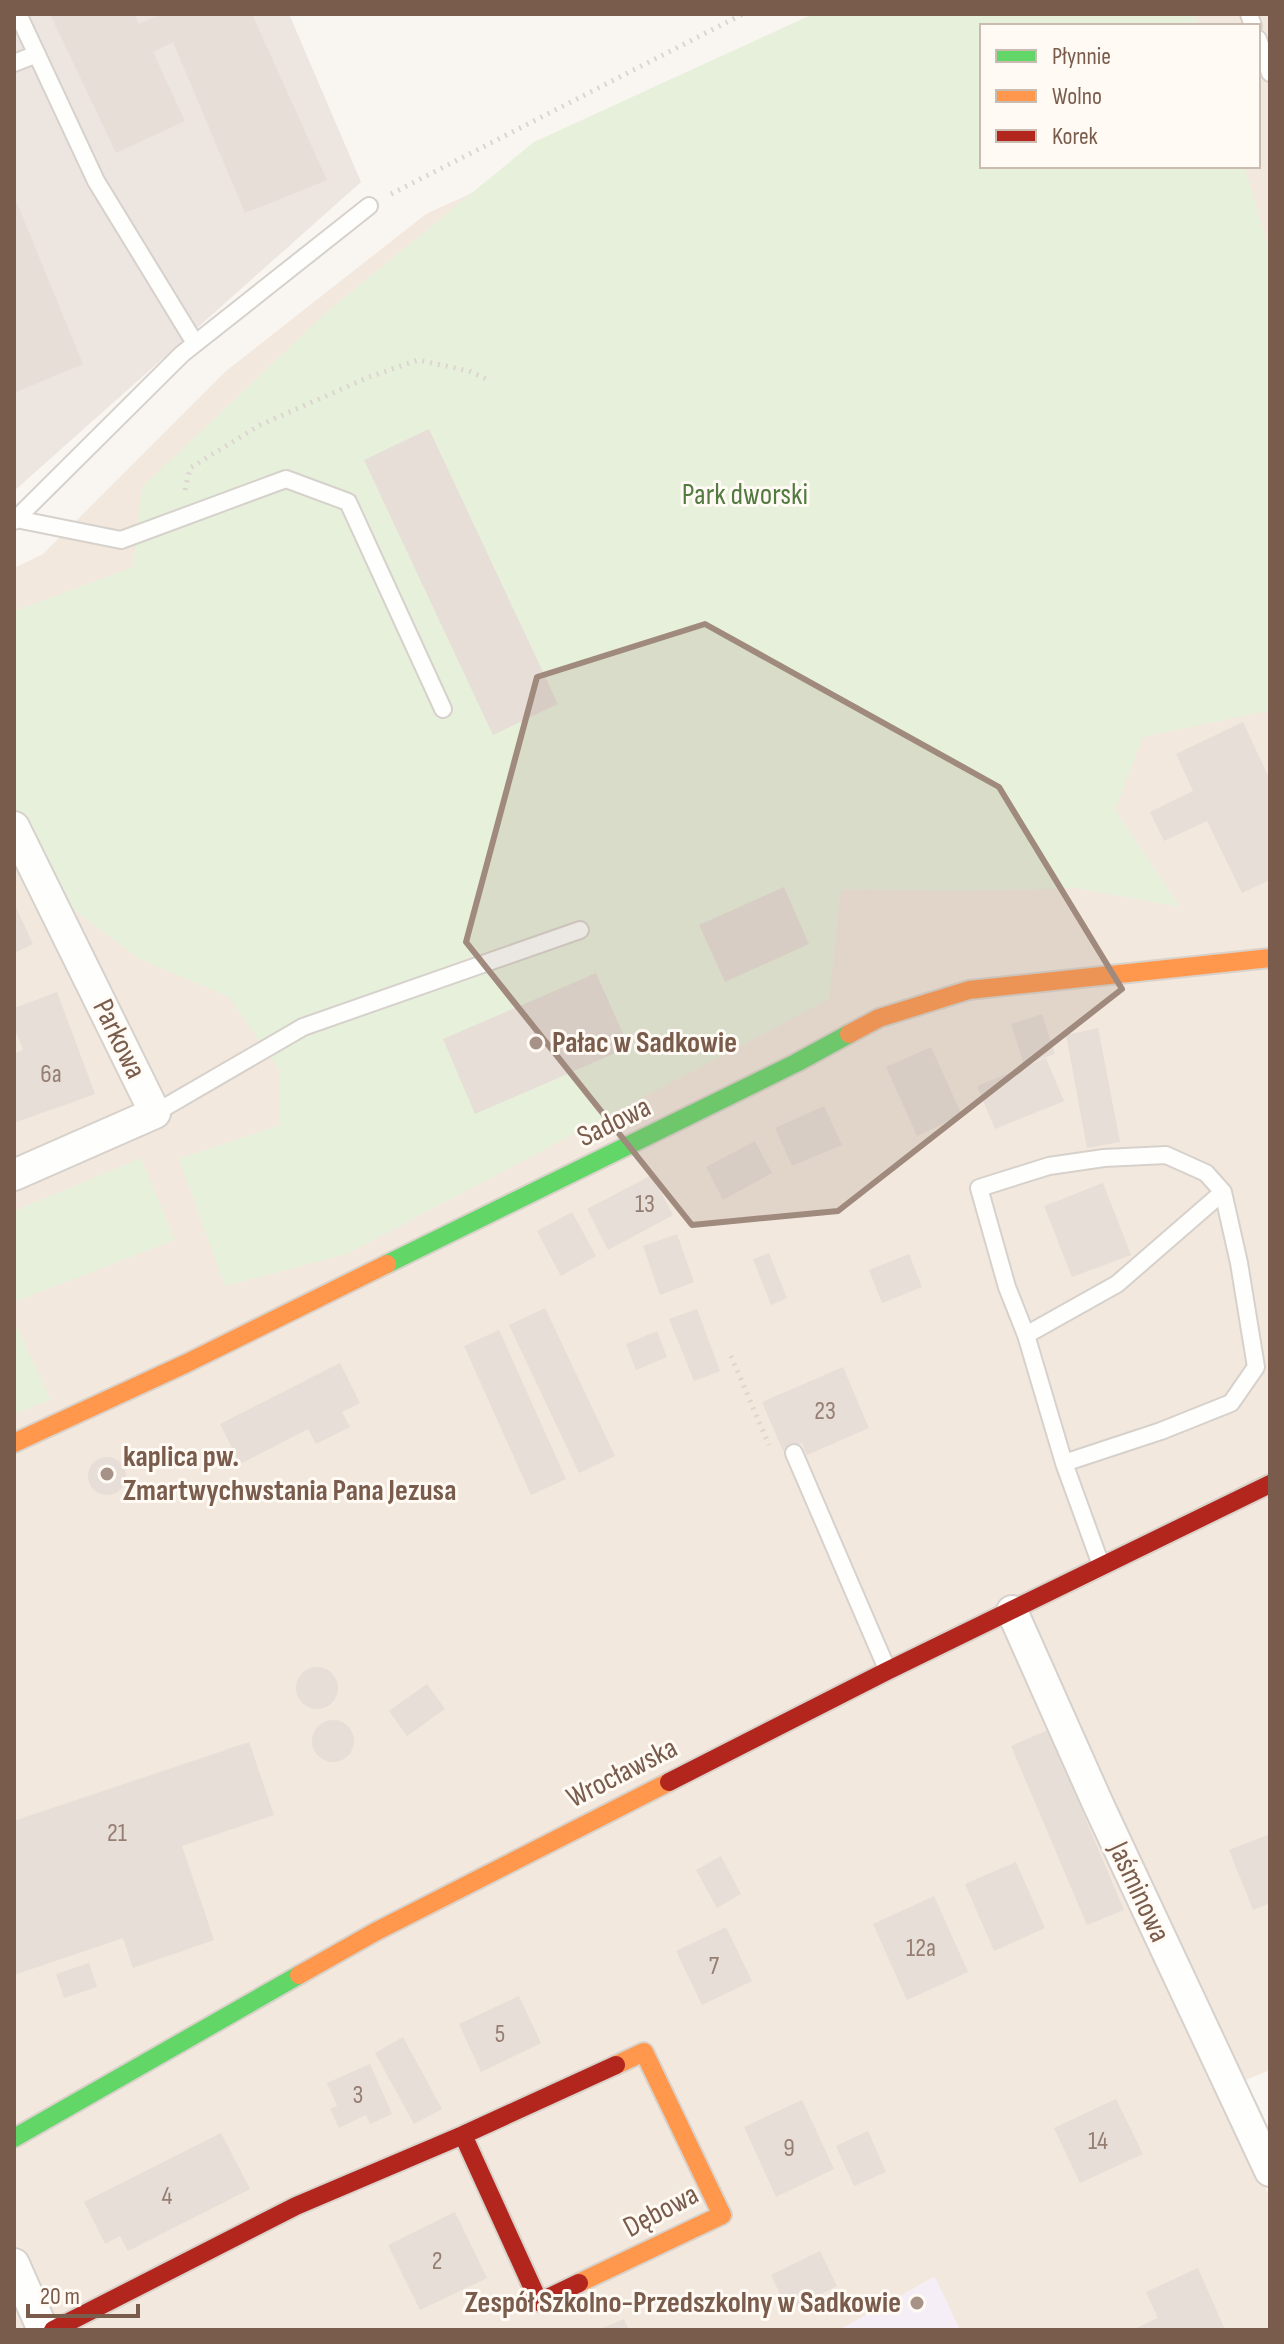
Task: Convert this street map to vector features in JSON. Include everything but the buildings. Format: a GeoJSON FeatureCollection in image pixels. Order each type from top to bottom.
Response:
{"type":"FeatureCollection","features":[{"type":"Feature","properties":{"kind":"street","name":"Parkowa"},"geometry":{"type":"LineString","coordinates":[[14,827],[155,1113],[14,1175]]}},
{"type":"Feature","properties":{"kind":"street","name":"Sadowa"},"geometry":{"type":"LineString","coordinates":[[14,1443],[215,1349],[796,1063],[879,1018],[969,990],[1270,958]]}},
{"type":"Feature","properties":{"kind":"street","name":"Wrocławska"},"geometry":{"type":"LineString","coordinates":[[14,2138],[375,1932],[887,1671],[1270,1484]]}},
{"type":"Feature","properties":{"kind":"street","name":"Jaśminowa"},"geometry":{"type":"LineString","coordinates":[[1012,1611],[1098,1804],[1270,2171]]}},
{"type":"Feature","properties":{"kind":"street","name":"Dębowa"},"geometry":{"type":"LineString","coordinates":[[53,2330],[296,2206],[463,2135],[644,2052],[722,2215],[539,2302],[463,2135]]}},
{"type":"Feature","properties":{"kind":"street"},"geometry":{"type":"LineString","coordinates":[[14,2264],[43,2330]]}},
{"type":"Feature","properties":{"kind":"lane"},"geometry":{"type":"LineString","coordinates":[[18,14],[96,181],[195,343]]}},
{"type":"Feature","properties":{"kind":"lane"},"geometry":{"type":"LineString","coordinates":[[1260,45],[1270,73]]}},
{"type":"Feature","properties":{"kind":"lane"},"geometry":{"type":"LineString","coordinates":[[14,63],[37,54]]}},
{"type":"Feature","properties":{"kind":"lane"},"geometry":{"type":"LineString","coordinates":[[15,520],[195,343],[369,206]]}},
{"type":"Feature","properties":{"kind":"lane"},"geometry":{"type":"LineString","coordinates":[[15,520],[121,540],[286,479],[348,502],[443,709]]}},
{"type":"Feature","properties":{"kind":"lane"},"geometry":{"type":"LineString","coordinates":[[155,1113],[303,1027],[580,930]]}},
{"type":"Feature","properties":{"kind":"lane"},"geometry":{"type":"LineString","coordinates":[[1064,1463],[1161,1431],[1231,1403],[1256,1367],[1239,1263],[1223,1192],[1206,1173],[1166,1155],[1104,1158],[1049,1166],[979,1188],[1007,1287],[1026,1335],[1064,1463],[1102,1566]]}},
{"type":"Feature","properties":{"kind":"lane"},"geometry":{"type":"LineString","coordinates":[[1026,1335],[1117,1284],[1223,1192]]}},
{"type":"Feature","properties":{"kind":"lane"},"geometry":{"type":"LineString","coordinates":[[794,1453],[887,1671]]}},
{"type":"Feature","properties":{"kind":"path"},"geometry":{"type":"LineString","coordinates":[[369,206],[743,14]]}},
{"type":"Feature","properties":{"kind":"path"},"geometry":{"type":"LineString","coordinates":[[179,519],[190,468],[260,425],[369,377],[418,360],[469,371],[489,380]]}},
{"type":"Feature","properties":{"kind":"highlighted area"},"geometry":{"type":"Polygon","coordinates":[[[705,624],[999,787],[1122,989],[838,1211],[692,1225],[466,942],[537,677],[705,624]]]}},
{"type":"Feature","properties":{"kind":"shaded area"},"geometry":{"type":"Polygon","coordinates":[[[14,14],[289,14],[361,182],[14,491],[14,14]]]}},
{"type":"Feature","properties":{"kind":"shaded area"},"geometry":{"type":"Polygon","coordinates":[[[864,14],[1270,14],[1270,2070],[1243,2081],[1217,2077],[1270,2198],[1270,2330],[960,2330],[934,2277],[839,2330],[14,2330],[14,568],[43,554],[226,371],[426,214],[864,14]]]}},
{"type":"Feature","properties":{"kind":"shaded area","name":"Zespół Szkolno-Przedszkolny w Sadkowie"},"geometry":{"type":"Polygon","coordinates":[[[935,2277],[960,2330],[839,2330],[935,2277]]]}},
{"type":"Feature","properties":{"kind":"green space","name":"Park dworski"},"geometry":{"type":"Polygon","coordinates":[[[813,14],[1195,14],[1198,24],[980,24],[980,168],[1245,168],[1270,252],[1270,713],[1267,711],[1143,737],[1115,810],[1180,907],[1076,888],[952,891],[841,889],[829,999],[347,1254],[225,1286],[179,1159],[280,1125],[280,1071],[229,997],[138,958],[20,869],[14,871],[14,611],[133,567],[142,487],[328,311],[534,142],[813,14]]]}},
{"type":"Feature","properties":{"kind":"green space"},"geometry":{"type":"Polygon","coordinates":[[[141,1158],[175,1240],[14,1302],[14,1211],[141,1158]]]}},
{"type":"Feature","properties":{"kind":"green space"},"geometry":{"type":"Polygon","coordinates":[[[14,1321],[51,1400],[14,1414],[14,1321]]]}},
{"type":"Feature","properties":{"kind":"traffic: fast"},"geometry":{"type":"LineString","coordinates":[[387,1264],[849,1034]]}},
{"type":"Feature","properties":{"kind":"traffic: fast"},"geometry":{"type":"LineString","coordinates":[[14,2138],[299,1975]]}},
{"type":"Feature","properties":{"kind":"traffic: slow"},"geometry":{"type":"LineString","coordinates":[[849,1034],[879,1018],[969,990],[1270,958]]}},
{"type":"Feature","properties":{"kind":"traffic: slow"},"geometry":{"type":"LineString","coordinates":[[14,1443],[187,1363],[387,1264]]}},
{"type":"Feature","properties":{"kind":"traffic: slow"},"geometry":{"type":"LineString","coordinates":[[299,1975],[375,1932],[669,1782]]}},
{"type":"Feature","properties":{"kind":"traffic: slow"},"geometry":{"type":"LineString","coordinates":[[579,2283],[722,2215],[644,2052],[616,2065]]}},
{"type":"Feature","properties":{"kind":"traffic: jam"},"geometry":{"type":"LineString","coordinates":[[669,1782],[887,1671],[1270,1484]]}},
{"type":"Feature","properties":{"kind":"traffic: jam"},"geometry":{"type":"LineString","coordinates":[[53,2330],[296,2206],[616,2065]]}},
{"type":"Feature","properties":{"kind":"traffic: jam"},"geometry":{"type":"LineString","coordinates":[[463,2135],[539,2302],[579,2283]]}},
{"type":"Feature","properties":{"kind":"place","name":"Pałac w Sadkowie"},"geometry":{"type":"Point","coordinates":[536,1043]}},
{"type":"Feature","properties":{"kind":"place","name":"kaplica pw. Zmartwychwstania Pana Jezusa"},"geometry":{"type":"Point","coordinates":[107,1474]}},
{"type":"Feature","properties":{"kind":"place","name":"Zespół Szkolno-Przedszkolny w Sadkowie"},"geometry":{"type":"Point","coordinates":[917,2303]}}]}
